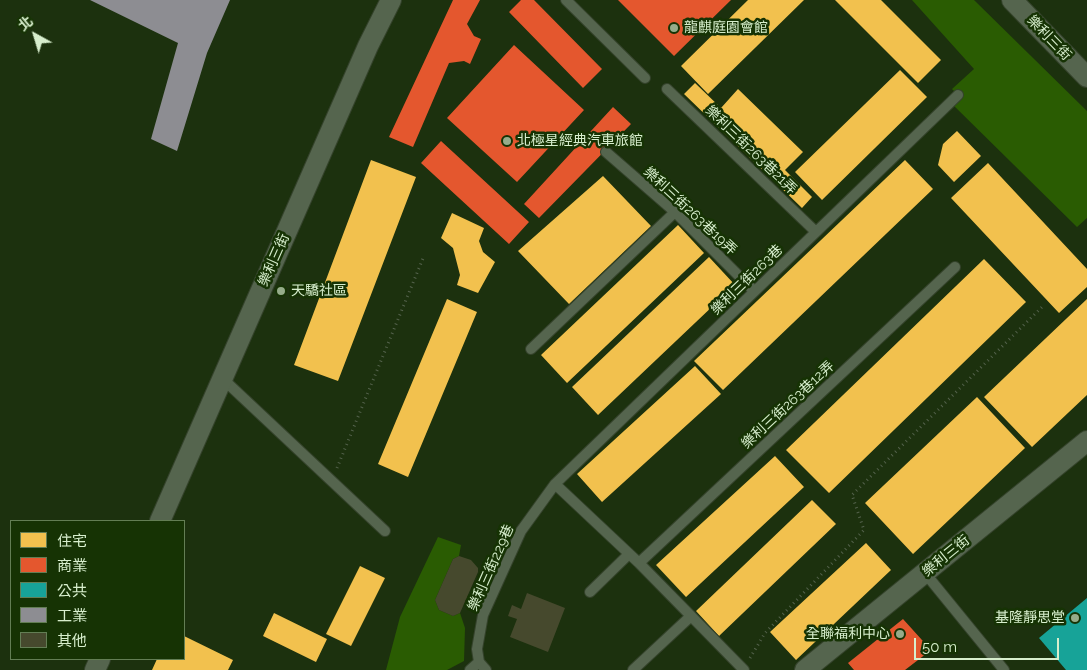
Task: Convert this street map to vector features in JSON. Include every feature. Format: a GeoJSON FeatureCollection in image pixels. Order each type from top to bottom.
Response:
{"type":"FeatureCollection","features":[{"type":"Feature","properties":{"kind":"street","name":"樂利三街"},"geometry":{"type":"LineString","coordinates":[[160,520],[368,46],[391,0]]}},
{"type":"Feature","properties":{"kind":"street","name":"樂利三街"},"geometry":{"type":"LineString","coordinates":[[1012,0],[1087,77]]}},
{"type":"Feature","properties":{"kind":"street","name":"樂利三街"},"geometry":{"type":"LineString","coordinates":[[805,670],[1087,441]]}},
{"type":"Feature","properties":{"kind":"lane"},"geometry":{"type":"LineString","coordinates":[[566,0],[645,78]]}},
{"type":"Feature","properties":{"kind":"lane","name":"樂利三街263巷21弄"},"geometry":{"type":"LineString","coordinates":[[667,89],[816,232]]}},
{"type":"Feature","properties":{"kind":"lane","name":"樂利三街263巷"},"geometry":{"type":"LineString","coordinates":[[555,484],[958,95]]}},
{"type":"Feature","properties":{"kind":"lane","name":"樂利三街263巷19弄"},"geometry":{"type":"LineString","coordinates":[[606,152],[675,212],[754,291]]}},
{"type":"Feature","properties":{"kind":"lane"},"geometry":{"type":"LineString","coordinates":[[531,349],[675,212]]}},
{"type":"Feature","properties":{"kind":"lane","name":"樂利三街263巷12弄"},"geometry":{"type":"LineString","coordinates":[[639,563],[955,267]]}},
{"type":"Feature","properties":{"kind":"lane"},"geometry":{"type":"LineString","coordinates":[[222,379],[385,531]]}},
{"type":"Feature","properties":{"kind":"lane"},"geometry":{"type":"LineString","coordinates":[[555,484],[630,554],[744,670]]}},
{"type":"Feature","properties":{"kind":"lane","name":"樂利三街229巷"},"geometry":{"type":"LineString","coordinates":[[483,666],[477,649],[483,615],[521,530],[555,484]]}},
{"type":"Feature","properties":{"kind":"lane"},"geometry":{"type":"LineString","coordinates":[[590,592],[630,554]]}},
{"type":"Feature","properties":{"kind":"lane"},"geometry":{"type":"LineString","coordinates":[[924,573],[1004,670]]}},
{"type":"Feature","properties":{"kind":"lane"},"geometry":{"type":"LineString","coordinates":[[633,670],[691,616]]}},
{"type":"Feature","properties":{"kind":"lane"},"geometry":{"type":"LineString","coordinates":[[470,670],[483,666]]}},
{"type":"Feature","properties":{"kind":"path"},"geometry":{"type":"LineString","coordinates":[[332,481],[424,256]]}},
{"type":"Feature","properties":{"kind":"path"},"geometry":{"type":"LineString","coordinates":[[744,670],[765,633],[864,530],[852,495],[1044,305]]}},
{"type":"Feature","properties":{"kind":"green space"},"geometry":{"type":"Polygon","coordinates":[[[912,0],[974,0],[1087,111],[1087,218],[1077,227],[950,102],[958,95],[952,89],[974,69],[912,0]]]}},
{"type":"Feature","properties":{"kind":"green space"},"geometry":{"type":"Polygon","coordinates":[[[438,537],[461,545],[459,556],[453,559],[435,600],[439,610],[453,616],[460,613],[465,628],[464,661],[447,670],[386,670],[400,617],[438,537]]]}},
{"type":"Feature","properties":{"kind":"building: 住宅"},"geometry":{"type":"Polygon","coordinates":[[[748,0],[804,0],[708,94],[681,66],[748,0]]]}},
{"type":"Feature","properties":{"kind":"building: 住宅"},"geometry":{"type":"Polygon","coordinates":[[[835,0],[881,0],[941,60],[918,83],[835,0]]]}},
{"type":"Feature","properties":{"kind":"building: 住宅"},"geometry":{"type":"Polygon","coordinates":[[[900,70],[927,97],[822,200],[795,172],[900,70]]]}},
{"type":"Feature","properties":{"kind":"building: 住宅"},"geometry":{"type":"Polygon","coordinates":[[[695,83],[721,108],[738,89],[803,152],[785,170],[812,197],[802,208],[684,94],[695,83]]]}},
{"type":"Feature","properties":{"kind":"building: 住宅"},"geometry":{"type":"Polygon","coordinates":[[[957,131],[981,156],[954,182],[938,165],[943,144],[957,131]]]}},
{"type":"Feature","properties":{"kind":"building: 住宅"},"geometry":{"type":"Polygon","coordinates":[[[371,160],[416,177],[338,381],[294,365],[371,160]]]}},
{"type":"Feature","properties":{"kind":"building: 住宅"},"geometry":{"type":"Polygon","coordinates":[[[905,160],[933,189],[723,390],[694,361],[905,160]]]}},
{"type":"Feature","properties":{"kind":"building: 住宅"},"geometry":{"type":"Polygon","coordinates":[[[988,163],[1087,269],[1087,287],[1059,313],[951,198],[988,163]]]}},
{"type":"Feature","properties":{"kind":"building: 住宅"},"geometry":{"type":"Polygon","coordinates":[[[603,176],[651,226],[569,304],[518,251],[603,176]]]}},
{"type":"Feature","properties":{"kind":"building: 住宅"},"geometry":{"type":"Polygon","coordinates":[[[452,213],[484,228],[479,241],[483,252],[495,262],[478,293],[457,285],[460,275],[453,248],[441,238],[452,213]]]}},
{"type":"Feature","properties":{"kind":"building: 住宅"},"geometry":{"type":"Polygon","coordinates":[[[678,225],[704,253],[567,383],[541,355],[678,225]]]}},
{"type":"Feature","properties":{"kind":"building: 住宅"},"geometry":{"type":"Polygon","coordinates":[[[709,257],[735,285],[598,415],[572,387],[709,257]]]}},
{"type":"Feature","properties":{"kind":"building: 住宅"},"geometry":{"type":"Polygon","coordinates":[[[984,259],[1026,302],[829,493],[786,450],[984,259]]]}},
{"type":"Feature","properties":{"kind":"building: 住宅"},"geometry":{"type":"Polygon","coordinates":[[[447,299],[477,312],[408,477],[378,464],[447,299]]]}},
{"type":"Feature","properties":{"kind":"building: 住宅"},"geometry":{"type":"Polygon","coordinates":[[[1087,299],[1087,395],[1032,447],[984,397],[1087,299]]]}},
{"type":"Feature","properties":{"kind":"building: 住宅"},"geometry":{"type":"Polygon","coordinates":[[[695,366],[721,394],[602,502],[577,474],[695,366]]]}},
{"type":"Feature","properties":{"kind":"building: 住宅"},"geometry":{"type":"Polygon","coordinates":[[[977,397],[1025,448],[913,554],[865,503],[977,397]]]}},
{"type":"Feature","properties":{"kind":"building: 住宅"},"geometry":{"type":"Polygon","coordinates":[[[775,456],[804,487],[686,597],[656,565],[775,456]]]}},
{"type":"Feature","properties":{"kind":"building: 住宅"},"geometry":{"type":"Polygon","coordinates":[[[812,500],[836,524],[719,636],[696,611],[812,500]]]}},
{"type":"Feature","properties":{"kind":"building: 住宅"},"geometry":{"type":"Polygon","coordinates":[[[866,543],[891,570],[796,660],[770,632],[866,543]]]}},
{"type":"Feature","properties":{"kind":"building: 住宅"},"geometry":{"type":"Polygon","coordinates":[[[360,566],[385,578],[351,646],[326,634],[360,566]]]}},
{"type":"Feature","properties":{"kind":"building: 住宅"},"geometry":{"type":"Polygon","coordinates":[[[274,613],[327,639],[316,662],[263,636],[274,613]]]}},
{"type":"Feature","properties":{"kind":"building: 住宅"},"geometry":{"type":"Polygon","coordinates":[[[185,636],[233,660],[228,670],[152,670],[157,660],[185,660],[185,636]]]}},
{"type":"Feature","properties":{"kind":"building: 商業"},"geometry":{"type":"Polygon","coordinates":[[[453,0],[480,0],[467,24],[474,36],[481,39],[470,64],[464,61],[449,63],[413,147],[389,137],[453,0]]]}},
{"type":"Feature","properties":{"kind":"building: 商業"},"geometry":{"type":"Polygon","coordinates":[[[521,0],[534,0],[602,69],[583,88],[509,12],[521,0]]]}},
{"type":"Feature","properties":{"kind":"building: 商業","name":"龍麒庭園會館"},"geometry":{"type":"Polygon","coordinates":[[[618,0],[731,0],[674,56],[618,0]]]}},
{"type":"Feature","properties":{"kind":"building: 商業"},"geometry":{"type":"Polygon","coordinates":[[[514,45],[584,110],[517,182],[447,118],[514,45]]]}},
{"type":"Feature","properties":{"kind":"building: 商業"},"geometry":{"type":"Polygon","coordinates":[[[613,107],[631,124],[539,218],[524,204],[613,107]]]}},
{"type":"Feature","properties":{"kind":"building: 商業"},"geometry":{"type":"Polygon","coordinates":[[[441,141],[529,222],[509,244],[421,163],[441,141]]]}},
{"type":"Feature","properties":{"kind":"building: 商業","name":"全聯福利中心"},"geometry":{"type":"Polygon","coordinates":[[[903,619],[931,650],[905,670],[854,670],[848,663],[903,619]]]}},
{"type":"Feature","properties":{"kind":"building: 公共","name":"基隆靜思堂"},"geometry":{"type":"Polygon","coordinates":[[[1087,598],[1087,670],[1066,670],[1039,638],[1087,598]]]}},
{"type":"Feature","properties":{"kind":"building: 工業"},"geometry":{"type":"Polygon","coordinates":[[[90,0],[230,0],[207,53],[177,151],[151,139],[178,43],[90,0]]]}},
{"type":"Feature","properties":{"kind":"building: 其他"},"geometry":{"type":"Polygon","coordinates":[[[459,556],[471,560],[478,568],[478,572],[460,613],[453,616],[439,610],[435,600],[453,559],[459,556]]]}},
{"type":"Feature","properties":{"kind":"building: 其他"},"geometry":{"type":"Polygon","coordinates":[[[527,593],[565,608],[548,652],[510,637],[517,619],[508,616],[512,605],[521,609],[527,593]]]}},
{"type":"Feature","properties":{"kind":"place","name":"龍麒庭園會館"},"geometry":{"type":"Point","coordinates":[674,28]}},
{"type":"Feature","properties":{"kind":"place","name":"北極星經典汽車旅館"},"geometry":{"type":"Point","coordinates":[507,141]}},
{"type":"Feature","properties":{"kind":"place","name":"天驕社區"},"geometry":{"type":"Point","coordinates":[281,291]}},
{"type":"Feature","properties":{"kind":"place","name":"基隆靜思堂"},"geometry":{"type":"Point","coordinates":[1075,618]}},
{"type":"Feature","properties":{"kind":"place","name":"全聯福利中心"},"geometry":{"type":"Point","coordinates":[900,634]}}]}
